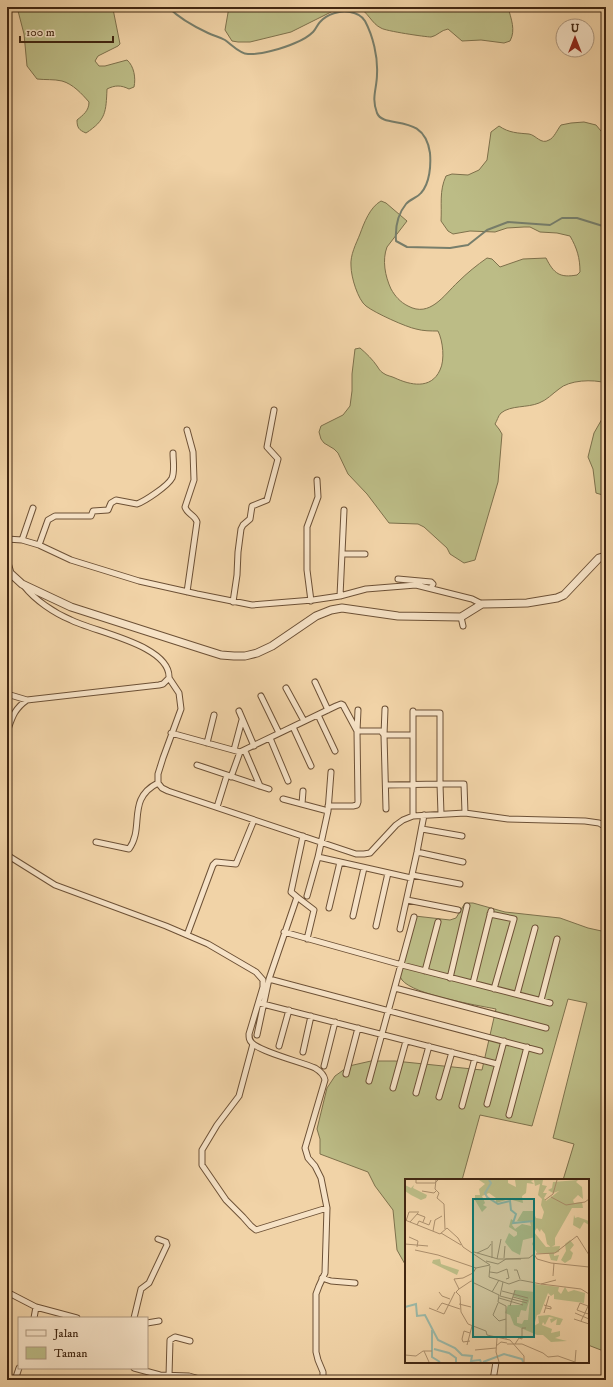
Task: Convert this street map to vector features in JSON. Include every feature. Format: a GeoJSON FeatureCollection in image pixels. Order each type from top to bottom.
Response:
{"type":"FeatureCollection","features":[{"type":"Feature","properties":{"kind":"street"},"geometry":{"type":"LineString","coordinates":[[233,602],[241,529],[243,525],[250,520],[252,506],[268,500],[278,460],[267,447],[274,410]]}},
{"type":"Feature","properties":{"kind":"street"},"geometry":{"type":"LineString","coordinates":[[187,430],[193,452],[194,480],[185,507],[187,511],[196,518],[197,522],[187,592]]}},
{"type":"Feature","properties":{"kind":"street"},"geometry":{"type":"LineString","coordinates":[[39,545],[48,520],[55,516],[90,516],[93,512],[108,510],[111,503],[116,500],[136,504],[151,496],[167,484],[171,479],[173,473],[173,453]]}},
{"type":"Feature","properties":{"kind":"street"},"geometry":{"type":"LineString","coordinates":[[311,600],[306,570],[307,527],[318,497],[316,480]]}},
{"type":"Feature","properties":{"kind":"street"},"geometry":{"type":"LineString","coordinates":[[22,540],[33,508]]}},
{"type":"Feature","properties":{"kind":"street"},"geometry":{"type":"LineString","coordinates":[[340,596],[344,510]]}},
{"type":"Feature","properties":{"kind":"street"},"geometry":{"type":"LineString","coordinates":[[7,539],[22,540],[39,545],[71,560],[139,581],[252,605],[311,600],[340,596],[366,589],[431,582],[433,584],[431,588],[472,599],[482,604],[527,603],[557,598],[564,595],[599,558],[606,556]]}},
{"type":"Feature","properties":{"kind":"street"},"geometry":{"type":"LineString","coordinates":[[342,554],[365,554]]}},
{"type":"Feature","properties":{"kind":"street"},"geometry":{"type":"LineString","coordinates":[[7,563],[10,573],[46,606],[71,621],[141,646],[155,654],[165,664],[169,671],[169,678],[179,693],[181,702],[181,709],[158,774],[158,783],[162,788],[168,791],[356,854],[370,853],[387,833],[403,820],[413,816],[465,813],[508,819],[586,821],[599,823],[606,826]]}},
{"type":"Feature","properties":{"kind":"street"},"geometry":{"type":"LineString","coordinates":[[398,579],[416,583]]}},
{"type":"Feature","properties":{"kind":"street"},"geometry":{"type":"LineString","coordinates":[[22,584],[71,607],[194,647],[221,655],[234,656],[245,656],[257,653],[316,616],[331,610],[342,608],[398,616],[461,617],[482,604]]}},
{"type":"Feature","properties":{"kind":"street"},"geometry":{"type":"LineString","coordinates":[[461,617],[463,626]]}},
{"type":"Feature","properties":{"kind":"street"},"geometry":{"type":"LineString","coordinates":[[7,694],[27,700],[159,685],[163,684],[169,678]]}},
{"type":"Feature","properties":{"kind":"street"},"geometry":{"type":"LineString","coordinates":[[315,682],[328,710]]}},
{"type":"Feature","properties":{"kind":"street"},"geometry":{"type":"LineString","coordinates":[[286,688],[304,721]]}},
{"type":"Feature","properties":{"kind":"street"},"geometry":{"type":"LineString","coordinates":[[261,696],[279,733]]}},
{"type":"Feature","properties":{"kind":"street"},"geometry":{"type":"LineString","coordinates":[[7,732],[15,711],[27,700]]}},
{"type":"Feature","properties":{"kind":"street"},"geometry":{"type":"LineString","coordinates":[[217,807],[229,776],[242,752],[341,704],[343,705],[357,731]]}},
{"type":"Feature","properties":{"kind":"street"},"geometry":{"type":"LineString","coordinates":[[384,709],[386,809]]}},
{"type":"Feature","properties":{"kind":"street"},"geometry":{"type":"LineString","coordinates":[[283,799],[328,808],[357,805],[358,710]]}},
{"type":"Feature","properties":{"kind":"street"},"geometry":{"type":"LineString","coordinates":[[238,711],[254,746]]}},
{"type":"Feature","properties":{"kind":"street"},"geometry":{"type":"LineString","coordinates":[[413,816],[413,712],[440,713],[441,814]]}},
{"type":"Feature","properties":{"kind":"street"},"geometry":{"type":"LineString","coordinates":[[207,743],[214,715]]}},
{"type":"Feature","properties":{"kind":"street"},"geometry":{"type":"LineString","coordinates":[[318,715],[335,751]]}},
{"type":"Feature","properties":{"kind":"street"},"geometry":{"type":"LineString","coordinates":[[234,750],[242,720]]}},
{"type":"Feature","properties":{"kind":"street"},"geometry":{"type":"LineString","coordinates":[[293,727],[311,766]]}},
{"type":"Feature","properties":{"kind":"street"},"geometry":{"type":"LineString","coordinates":[[357,731],[381,731],[384,735],[413,735]]}},
{"type":"Feature","properties":{"kind":"street"},"geometry":{"type":"LineString","coordinates":[[172,733],[242,752],[260,786]]}},
{"type":"Feature","properties":{"kind":"street"},"geometry":{"type":"LineString","coordinates":[[270,738],[288,781]]}},
{"type":"Feature","properties":{"kind":"street"},"geometry":{"type":"LineString","coordinates":[[197,765],[269,789]]}},
{"type":"Feature","properties":{"kind":"street"},"geometry":{"type":"LineString","coordinates":[[307,896],[318,857],[328,808],[331,772]]}},
{"type":"Feature","properties":{"kind":"street"},"geometry":{"type":"LineString","coordinates":[[96,842],[129,850],[133,840],[139,803],[150,787],[158,783]]}},
{"type":"Feature","properties":{"kind":"street"},"geometry":{"type":"LineString","coordinates":[[386,785],[464,784],[465,813]]}},
{"type":"Feature","properties":{"kind":"street"},"geometry":{"type":"LineString","coordinates":[[302,804],[304,791]]}},
{"type":"Feature","properties":{"kind":"street"},"geometry":{"type":"LineString","coordinates":[[400,930],[424,815]]}},
{"type":"Feature","properties":{"kind":"street"},"geometry":{"type":"LineString","coordinates":[[187,935],[213,865],[216,862],[236,864],[254,820]]}},
{"type":"Feature","properties":{"kind":"street"},"geometry":{"type":"LineString","coordinates":[[422,829],[462,836]]}},
{"type":"Feature","properties":{"kind":"street"},"geometry":{"type":"LineString","coordinates":[[303,836],[291,892],[314,910],[307,939]]}},
{"type":"Feature","properties":{"kind":"street"},"geometry":{"type":"LineString","coordinates":[[417,852],[463,862]]}},
{"type":"Feature","properties":{"kind":"street"},"geometry":{"type":"LineString","coordinates":[[7,854],[55,885],[166,926],[208,944],[256,972],[264,983],[256,1035]]}},
{"type":"Feature","properties":{"kind":"street"},"geometry":{"type":"LineString","coordinates":[[318,857],[388,873],[460,884]]}},
{"type":"Feature","properties":{"kind":"street"},"geometry":{"type":"LineString","coordinates":[[329,908],[340,862]]}},
{"type":"Feature","properties":{"kind":"street"},"geometry":{"type":"LineString","coordinates":[[353,916],[364,868]]}},
{"type":"Feature","properties":{"kind":"street"},"geometry":{"type":"LineString","coordinates":[[376,926],[388,873]]}},
{"type":"Feature","properties":{"kind":"street"},"geometry":{"type":"LineString","coordinates":[[297,897],[249,1034],[250,1041],[253,1044],[315,1068],[319,1070],[324,1076],[325,1080],[305,1148],[308,1158],[315,1166],[321,1178],[327,1208],[325,1273],[316,1294],[316,1352],[324,1372],[324,1380]]}},
{"type":"Feature","properties":{"kind":"street"},"geometry":{"type":"LineString","coordinates":[[407,900],[458,910]]}},
{"type":"Feature","properties":{"kind":"street"},"geometry":{"type":"LineString","coordinates":[[450,978],[467,906]]}},
{"type":"Feature","properties":{"kind":"street"},"geometry":{"type":"LineString","coordinates":[[473,983],[490,912],[514,919],[494,988]]}},
{"type":"Feature","properties":{"kind":"street"},"geometry":{"type":"LineString","coordinates":[[370,1081],[414,917]]}},
{"type":"Feature","properties":{"kind":"street"},"geometry":{"type":"LineString","coordinates":[[425,971],[438,922]]}},
{"type":"Feature","properties":{"kind":"street"},"geometry":{"type":"LineString","coordinates":[[517,994],[535,928]]}},
{"type":"Feature","properties":{"kind":"street"},"geometry":{"type":"LineString","coordinates":[[284,932],[450,978],[550,1003]]}},
{"type":"Feature","properties":{"kind":"street"},"geometry":{"type":"LineString","coordinates":[[541,1000],[557,939]]}},
{"type":"Feature","properties":{"kind":"street"},"geometry":{"type":"LineString","coordinates":[[269,979],[540,1051]]}},
{"type":"Feature","properties":{"kind":"street"},"geometry":{"type":"LineString","coordinates":[[395,988],[546,1028]]}},
{"type":"Feature","properties":{"kind":"street"},"geometry":{"type":"LineString","coordinates":[[261,1003],[497,1064]]}},
{"type":"Feature","properties":{"kind":"street"},"geometry":{"type":"LineString","coordinates":[[279,1046],[289,1010]]}},
{"type":"Feature","properties":{"kind":"street"},"geometry":{"type":"LineString","coordinates":[[303,1052],[311,1016]]}},
{"type":"Feature","properties":{"kind":"street"},"geometry":{"type":"LineString","coordinates":[[324,1066],[335,1022]]}},
{"type":"Feature","properties":{"kind":"street"},"geometry":{"type":"LineString","coordinates":[[346,1074],[358,1028]]}},
{"type":"Feature","properties":{"kind":"street"},"geometry":{"type":"LineString","coordinates":[[393,1088],[406,1040]]}},
{"type":"Feature","properties":{"kind":"street"},"geometry":{"type":"LineString","coordinates":[[488,1104],[504,1041]]}},
{"type":"Feature","properties":{"kind":"street"},"geometry":{"type":"LineString","coordinates":[[253,1044],[238,1096],[217,1125],[202,1150],[202,1165],[226,1200],[253,1229],[256,1230],[327,1208]]}},
{"type":"Feature","properties":{"kind":"street"},"geometry":{"type":"LineString","coordinates":[[416,1093],[429,1046]]}},
{"type":"Feature","properties":{"kind":"street"},"geometry":{"type":"LineString","coordinates":[[509,1115],[527,1047]]}},
{"type":"Feature","properties":{"kind":"street"},"geometry":{"type":"LineString","coordinates":[[439,1097],[452,1052]]}},
{"type":"Feature","properties":{"kind":"street"},"geometry":{"type":"LineString","coordinates":[[462,1106],[475,1058]]}},
{"type":"Feature","properties":{"kind":"street"},"geometry":{"type":"LineString","coordinates":[[134,1317],[140,1289],[149,1283],[167,1245],[166,1242],[158,1239]]}},
{"type":"Feature","properties":{"kind":"street"},"geometry":{"type":"LineString","coordinates":[[322,1278],[330,1281],[355,1283]]}},
{"type":"Feature","properties":{"kind":"street"},"geometry":{"type":"LineString","coordinates":[[7,1292],[36,1307],[74,1317]]}},
{"type":"Feature","properties":{"kind":"street"},"geometry":{"type":"LineString","coordinates":[[34,1317],[36,1307]]}},
{"type":"Feature","properties":{"kind":"street"},"geometry":{"type":"LineString","coordinates":[[148,1324],[159,1321]]}},
{"type":"Feature","properties":{"kind":"street"},"geometry":{"type":"LineString","coordinates":[[169,1376],[170,1340],[175,1337],[190,1341]]}},
{"type":"Feature","properties":{"kind":"street"},"geometry":{"type":"LineString","coordinates":[[493,1380],[496,1363]]}},
{"type":"Feature","properties":{"kind":"street"},"geometry":{"type":"LineString","coordinates":[[15,1380],[19,1369]]}},
{"type":"Feature","properties":{"kind":"street"},"geometry":{"type":"LineString","coordinates":[[138,1369],[169,1376],[190,1376],[203,1380]]}},
{"type":"Feature","properties":{"kind":"green space"},"geometry":{"type":"Polygon","coordinates":[[[17,7],[111,7],[113,9],[120,44],[98,56],[95,61],[99,66],[105,66],[127,60],[134,72],[134,87],[129,89],[121,86],[115,86],[107,89],[104,115],[98,124],[86,133],[79,128],[77,125],[77,120],[87,110],[89,102],[66,82],[37,79],[27,66],[24,34],[17,7]]]}},
{"type":"Feature","properties":{"kind":"green space"},"geometry":{"type":"Polygon","coordinates":[[[229,7],[341,7],[291,32],[250,42],[238,42],[232,41],[225,30],[229,7]]]}},
{"type":"Feature","properties":{"kind":"green space"},"geometry":{"type":"Polygon","coordinates":[[[358,7],[508,7],[513,33],[510,41],[504,43],[481,40],[462,41],[448,29],[431,37],[406,34],[381,28],[358,7]]]}},
{"type":"Feature","properties":{"kind":"green space"},"geometry":{"type":"Polygon","coordinates":[[[584,122],[596,125],[606,137],[606,383],[588,381],[575,382],[563,386],[542,402],[534,405],[505,410],[500,414],[495,424],[502,434],[498,482],[475,560],[464,563],[450,554],[447,548],[424,527],[418,524],[389,523],[367,494],[348,474],[338,453],[321,439],[319,432],[321,426],[343,415],[350,406],[355,349],[360,348],[384,374],[407,383],[420,384],[431,381],[442,366],[442,345],[438,331],[421,330],[405,326],[376,312],[363,303],[360,299],[352,276],[352,254],[363,225],[374,207],[381,201],[386,203],[407,221],[387,247],[384,263],[387,279],[391,289],[398,299],[408,306],[416,309],[430,307],[442,298],[465,275],[487,258],[492,259],[500,267],[523,259],[546,258],[558,274],[566,276],[577,275],[580,272],[579,258],[570,236],[557,233],[540,232],[530,227],[507,228],[495,232],[470,231],[453,234],[448,231],[441,221],[441,198],[442,187],[446,176],[452,174],[468,175],[479,170],[487,160],[491,132],[499,126],[517,133],[529,134],[541,141],[546,141],[552,138],[561,125],[584,122]]]}},
{"type":"Feature","properties":{"kind":"green space"},"geometry":{"type":"Polygon","coordinates":[[[606,412],[606,496],[596,493],[593,469],[588,457],[594,433],[606,412]]]}},
{"type":"Feature","properties":{"kind":"green space"},"geometry":{"type":"Polygon","coordinates":[[[465,903],[473,903],[505,912],[560,918],[588,928],[606,932],[606,1352],[589,1345],[589,1179],[563,1179],[574,1144],[553,1138],[587,1003],[568,999],[532,1126],[480,1115],[462,1179],[405,1179],[405,1264],[397,1250],[393,1210],[375,1186],[368,1172],[320,1154],[320,1139],[317,1129],[327,1088],[335,1076],[349,1066],[371,1061],[395,1061],[482,1070],[496,1009],[446,999],[419,990],[402,980],[397,969],[415,916],[450,920],[456,918],[465,903]]]}},
{"type":"Feature","properties":{"kind":"waterway"},"geometry":{"type":"LineString","coordinates":[[168,7],[182,19],[225,40],[245,54],[272,51],[297,42],[311,34],[323,19],[334,13],[350,12],[357,14],[365,21],[376,54],[377,79],[374,102],[377,113],[381,118],[387,121],[412,126],[420,131],[426,140],[430,153],[430,168],[424,189],[419,195],[406,204],[400,212],[397,221],[396,241],[407,247],[450,248],[468,245],[487,230],[508,222],[550,225],[562,218],[577,218],[606,227]]}}]}
